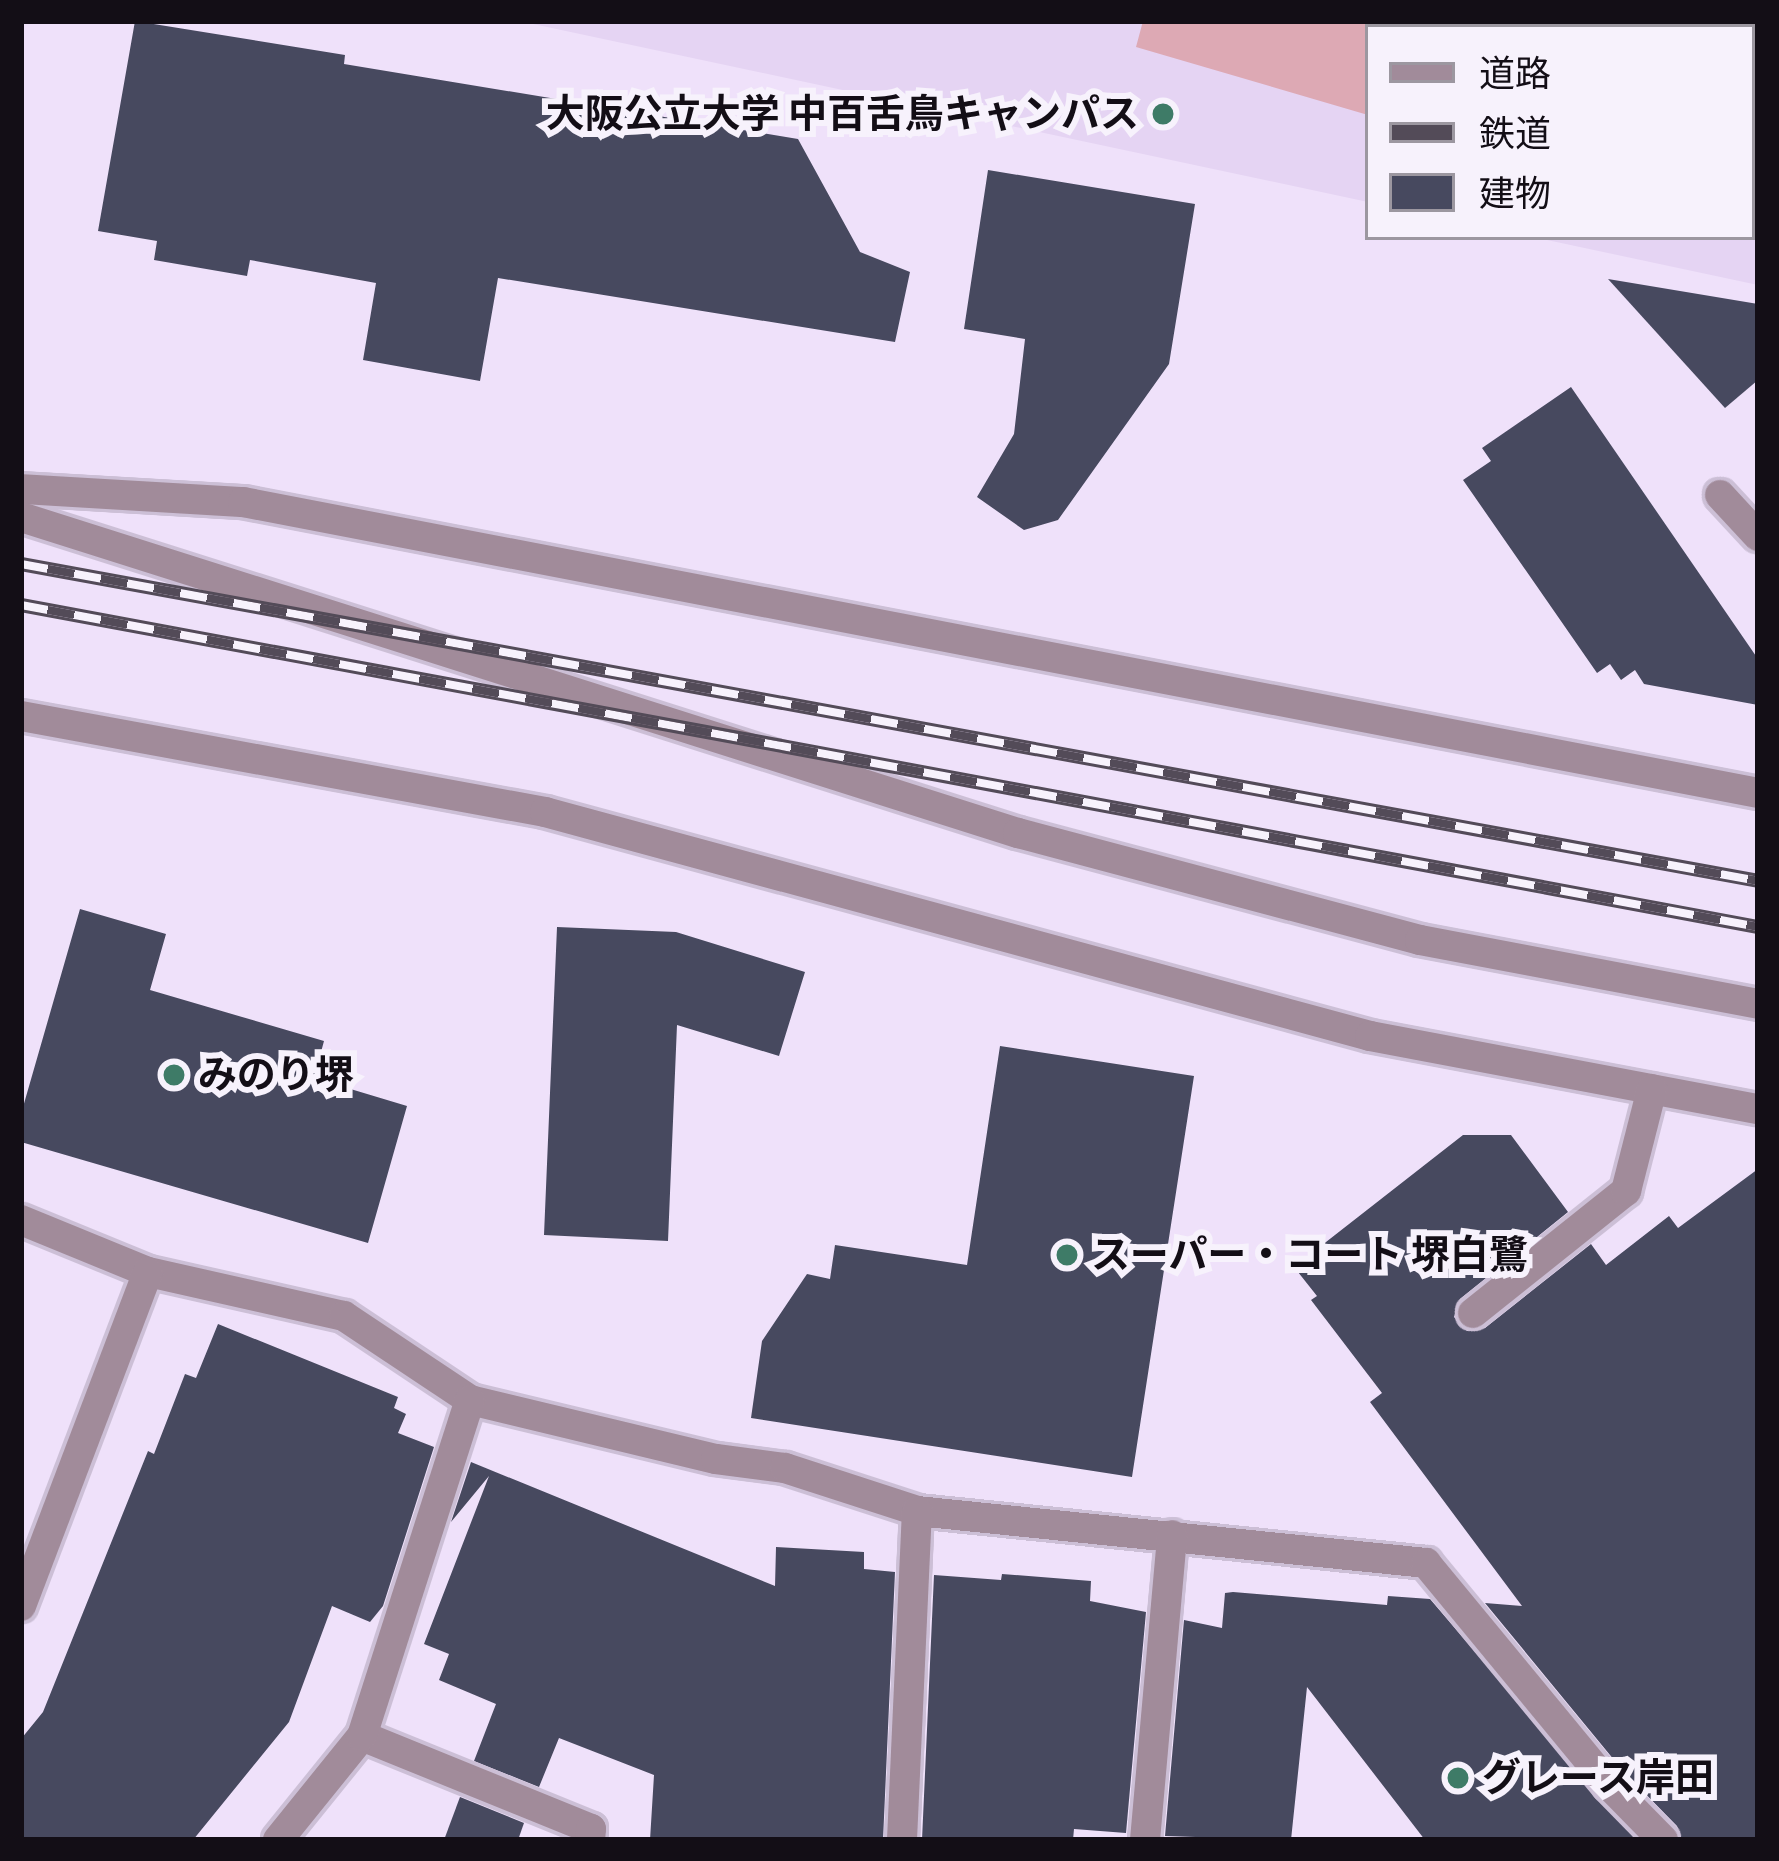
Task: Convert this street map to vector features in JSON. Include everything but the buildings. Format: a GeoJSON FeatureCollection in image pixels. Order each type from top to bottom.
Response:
{"type":"FeatureCollection","features":[{"type":"Feature","properties":{"kind":"street"},"geometry":{"type":"LineString","coordinates":[[21,488],[243,502],[1758,793]]}},
{"type":"Feature","properties":{"kind":"street"},"geometry":{"type":"LineString","coordinates":[[1720,495],[1758,536]]}},
{"type":"Feature","properties":{"kind":"street"},"geometry":{"type":"LineString","coordinates":[[21,517],[1018,833],[1420,940],[1758,1004]]}},
{"type":"Feature","properties":{"kind":"street"},"geometry":{"type":"LineString","coordinates":[[21,716],[545,812],[1370,1036],[1758,1108]]}},
{"type":"Feature","properties":{"kind":"street"},"geometry":{"type":"LineString","coordinates":[[1473,1313],[1626,1191],[1652,1089]]}},
{"type":"Feature","properties":{"kind":"street"},"geometry":{"type":"LineString","coordinates":[[21,1220],[148,1272],[344,1316],[470,1400],[716,1459],[785,1468],[917,1511],[1426,1563],[1609,1785],[1663,1840]]}},
{"type":"Feature","properties":{"kind":"street"},"geometry":{"type":"LineString","coordinates":[[21,1606],[148,1272]]}},
{"type":"Feature","properties":{"kind":"street"},"geometry":{"type":"LineString","coordinates":[[278,1840],[362,1736],[470,1400]]}},
{"type":"Feature","properties":{"kind":"street"},"geometry":{"type":"LineString","coordinates":[[902,1840],[917,1511]]}},
{"type":"Feature","properties":{"kind":"street"},"geometry":{"type":"LineString","coordinates":[[1145,1840],[1172,1535]]}},
{"type":"Feature","properties":{"kind":"street"},"geometry":{"type":"LineString","coordinates":[[362,1736],[591,1829],[590,1840]]}},
{"type":"Feature","properties":{"kind":"shaded area","name":"大阪公立大学 中百舌鳥キャンパス"},"geometry":{"type":"Polygon","coordinates":[[[519,21],[1758,21],[1758,285],[1547,240],[1755,240],[1755,24],[1365,24],[1365,201],[519,21]]]}},
{"type":"Feature","properties":{"kind":"shaded area"},"geometry":{"type":"Polygon","coordinates":[[[1143,21],[1558,21],[1365,24],[1365,114],[1136,47],[1143,21]]]}},
{"type":"Feature","properties":{"kind":"railway"},"geometry":{"type":"LineString","coordinates":[[21,564],[1758,881]]}},
{"type":"Feature","properties":{"kind":"railway"},"geometry":{"type":"LineString","coordinates":[[21,605],[1758,927]]}},
{"type":"Feature","properties":{"kind":"place","name":"大阪公立大学 中百舌鳥キャンパス"},"geometry":{"type":"Point","coordinates":[1163,114]}},
{"type":"Feature","properties":{"kind":"place","name":"みのり堺"},"geometry":{"type":"Point","coordinates":[174,1075]}},
{"type":"Feature","properties":{"kind":"place","name":"スーパー・コート 堺白鷺"},"geometry":{"type":"Point","coordinates":[1067,1255]}},
{"type":"Feature","properties":{"kind":"place","name":"グレース岸田"},"geometry":{"type":"Point","coordinates":[1458,1778]}}]}
